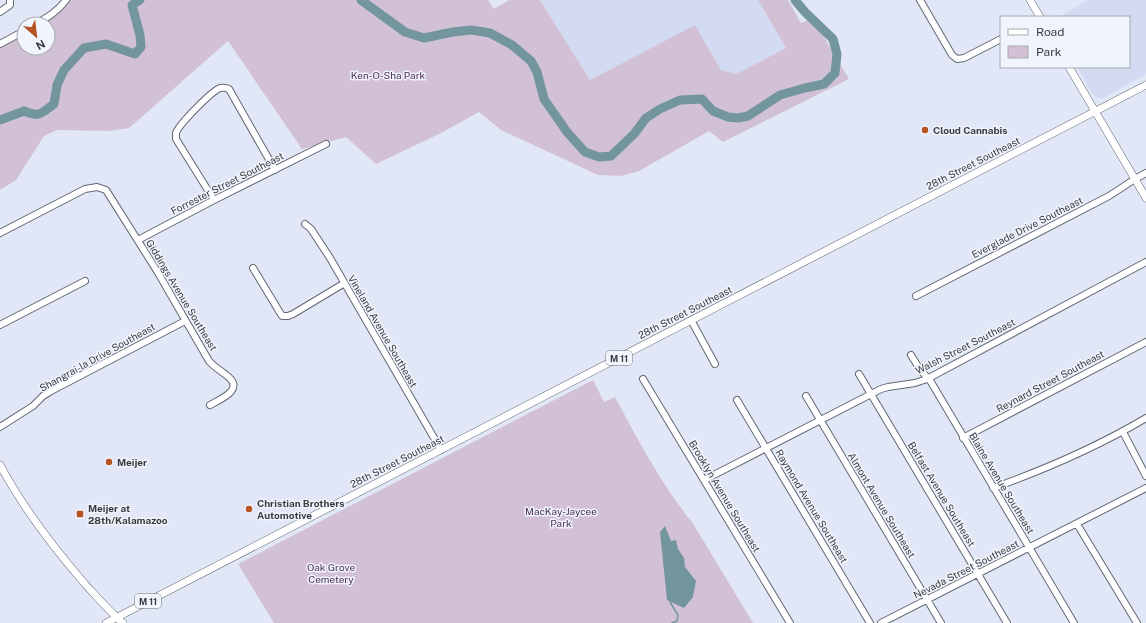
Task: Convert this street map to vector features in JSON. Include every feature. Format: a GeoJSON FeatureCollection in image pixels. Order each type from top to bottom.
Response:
{"type":"FeatureCollection","features":[{"type":"Feature","properties":{"kind":"main road"},"geometry":{"type":"LineString","coordinates":[[1030,0],[1039,16]]}},
{"type":"Feature","properties":{"kind":"main road"},"geometry":{"type":"LineString","coordinates":[[1070,68],[1146,198]]}},
{"type":"Feature","properties":{"kind":"main road","name":"28th Street Southeast"},"geometry":{"type":"LineString","coordinates":[[106,623],[1146,85]]}},
{"type":"Feature","properties":{"kind":"main road"},"geometry":{"type":"LineString","coordinates":[[0,465],[14,490],[55,549],[84,583],[123,623]]}},
{"type":"Feature","properties":{"kind":"street"},"geometry":{"type":"LineString","coordinates":[[51,16],[66,0]]}},
{"type":"Feature","properties":{"kind":"street"},"geometry":{"type":"LineString","coordinates":[[920,0],[952,55],[957,59],[964,58],[1000,39]]}},
{"type":"Feature","properties":{"kind":"street"},"geometry":{"type":"LineString","coordinates":[[0,12],[8,7],[10,2]]}},
{"type":"Feature","properties":{"kind":"street"},"geometry":{"type":"LineString","coordinates":[[0,44],[16,35]]}},
{"type":"Feature","properties":{"kind":"street"},"geometry":{"type":"LineString","coordinates":[[214,200],[176,139],[176,132],[210,95],[221,88],[225,87],[229,89],[275,170]]}},
{"type":"Feature","properties":{"kind":"street","name":"Forrester Street Southeast"},"geometry":{"type":"LineString","coordinates":[[138,240],[326,144]]}},
{"type":"Feature","properties":{"kind":"street","name":"Everglade Drive Southeast"},"geometry":{"type":"LineString","coordinates":[[916,296],[1109,196],[1146,173]]}},
{"type":"Feature","properties":{"kind":"street","name":"Giddings Avenue Southeast"},"geometry":{"type":"LineString","coordinates":[[0,233],[85,189],[97,187],[106,190],[138,240],[209,361],[213,366],[232,380],[232,391],[228,395],[210,404]]}},
{"type":"Feature","properties":{"kind":"street","name":"Vineland Avenue Southeast"},"geometry":{"type":"LineString","coordinates":[[304,224],[311,229],[330,258],[343,284],[441,450]]}},
{"type":"Feature","properties":{"kind":"street","name":"Walsh Street Southeast"},"geometry":{"type":"LineString","coordinates":[[704,480],[765,447],[871,394],[888,387],[928,379],[1146,262]]}},
{"type":"Feature","properties":{"kind":"street"},"geometry":{"type":"LineString","coordinates":[[253,268],[282,316],[293,314],[343,284]]}},
{"type":"Feature","properties":{"kind":"street"},"geometry":{"type":"LineString","coordinates":[[0,325],[85,281]]}},
{"type":"Feature","properties":{"kind":"street"},"geometry":{"type":"LineString","coordinates":[[691,320],[715,364]]}},
{"type":"Feature","properties":{"kind":"street","name":"Shangrai-la Drive Southeast"},"geometry":{"type":"LineString","coordinates":[[0,427],[33,406],[43,396],[51,391],[185,321]]}},
{"type":"Feature","properties":{"kind":"street","name":"Reynard Street Southeast"},"geometry":{"type":"LineString","coordinates":[[963,438],[1146,342]]}},
{"type":"Feature","properties":{"kind":"street","name":"Blaine Avenue Southeast"},"geometry":{"type":"LineString","coordinates":[[911,355],[930,382],[1074,623]]}},
{"type":"Feature","properties":{"kind":"street","name":"Belfast Avenue Southeast"},"geometry":{"type":"LineString","coordinates":[[859,374],[1007,623]]}},
{"type":"Feature","properties":{"kind":"street","name":"Brooklyn Avenue Southeast"},"geometry":{"type":"LineString","coordinates":[[643,379],[790,623]]}},
{"type":"Feature","properties":{"kind":"street","name":"Almont Avenue Southeast"},"geometry":{"type":"LineString","coordinates":[[806,396],[941,623]]}},
{"type":"Feature","properties":{"kind":"street","name":"Raymond Avenue Southeast"},"geometry":{"type":"LineString","coordinates":[[737,400],[870,623]]}},
{"type":"Feature","properties":{"kind":"street"},"geometry":{"type":"LineString","coordinates":[[993,488],[1067,459],[1123,432],[1146,418]]}},
{"type":"Feature","properties":{"kind":"street"},"geometry":{"type":"LineString","coordinates":[[1123,432],[1146,476]]}},
{"type":"Feature","properties":{"kind":"street","name":"Nevada Street Southeast"},"geometry":{"type":"LineString","coordinates":[[881,623],[1146,488]]}},
{"type":"Feature","properties":{"kind":"street"},"geometry":{"type":"LineString","coordinates":[[1077,524],[1136,623]]}},
{"type":"Feature","properties":{"kind":"shaded area"},"geometry":{"type":"Polygon","coordinates":[[[540,0],[758,0],[786,48],[736,74],[721,70],[695,25],[590,80],[540,0]]]}},
{"type":"Feature","properties":{"kind":"shaded area"},"geometry":{"type":"Polygon","coordinates":[[[1087,0],[1146,0],[1146,74],[1104,98],[1098,98],[1093,95],[1078,68],[1130,68],[1130,16],[1061,16],[1087,0]]]}},
{"type":"Feature","properties":{"kind":"shaded area"},"geometry":{"type":"Polygon","coordinates":[[[665,526],[671,541],[676,540],[678,549],[684,558],[685,567],[696,581],[693,597],[684,608],[667,600],[660,532],[665,526]]]}},
{"type":"Feature","properties":{"kind":"green space","name":"Ken-O-Sha Park"},"geometry":{"type":"Polygon","coordinates":[[[67,0],[488,0],[494,9],[509,0],[540,0],[590,80],[695,25],[721,70],[736,74],[786,48],[758,0],[788,0],[801,23],[813,18],[849,79],[723,142],[709,131],[639,171],[621,176],[598,175],[501,130],[479,112],[441,133],[376,164],[346,137],[302,149],[228,41],[129,128],[109,131],[57,130],[44,136],[16,180],[0,190],[0,47],[16,38],[16,56],[56,56],[55,16],[67,0]]]}},
{"type":"Feature","properties":{"kind":"green space","name":"MacKay-Jaycee Park"},"geometry":{"type":"Polygon","coordinates":[[[593,380],[604,402],[615,397],[660,477],[692,522],[753,623],[274,623],[238,564],[593,380]]]}},
{"type":"Feature","properties":{"kind":"waterway"},"geometry":{"type":"LineString","coordinates":[[0,120],[24,111],[40,114],[54,104],[57,85],[64,70],[84,48],[106,44],[135,54],[141,47],[140,35],[132,5],[140,0]]}},
{"type":"Feature","properties":{"kind":"waterway"},"geometry":{"type":"LineString","coordinates":[[361,0],[405,32],[424,38],[471,30],[490,33],[512,45],[531,61],[537,72],[544,99],[567,132],[585,152],[599,157],[611,156],[634,134],[646,118],[660,109],[680,100],[702,99],[713,111],[728,117],[738,118],[748,116],[780,95],[824,84],[835,73],[837,54],[833,39],[805,12],[795,0]]}},
{"type":"Feature","properties":{"kind":"waterway"},"geometry":{"type":"LineString","coordinates":[[670,602],[678,615],[677,621],[672,623]]}},
{"type":"Feature","properties":{"kind":"place","name":"Cloud Cannabis"},"geometry":{"type":"Point","coordinates":[925,130]}},
{"type":"Feature","properties":{"kind":"place","name":"Meijer"},"geometry":{"type":"Point","coordinates":[109,462]}},
{"type":"Feature","properties":{"kind":"place","name":"Christian Brothers Automotive"},"geometry":{"type":"Point","coordinates":[249,509]}},
{"type":"Feature","properties":{"kind":"place","name":"Meijer at 28th/Kalamazoo"},"geometry":{"type":"Point","coordinates":[80,514]}},
{"type":"Feature","properties":{"kind":"park label","name":"Oak Grove Cemetery"},"geometry":{"type":"Point","coordinates":[331,572]}}]}
